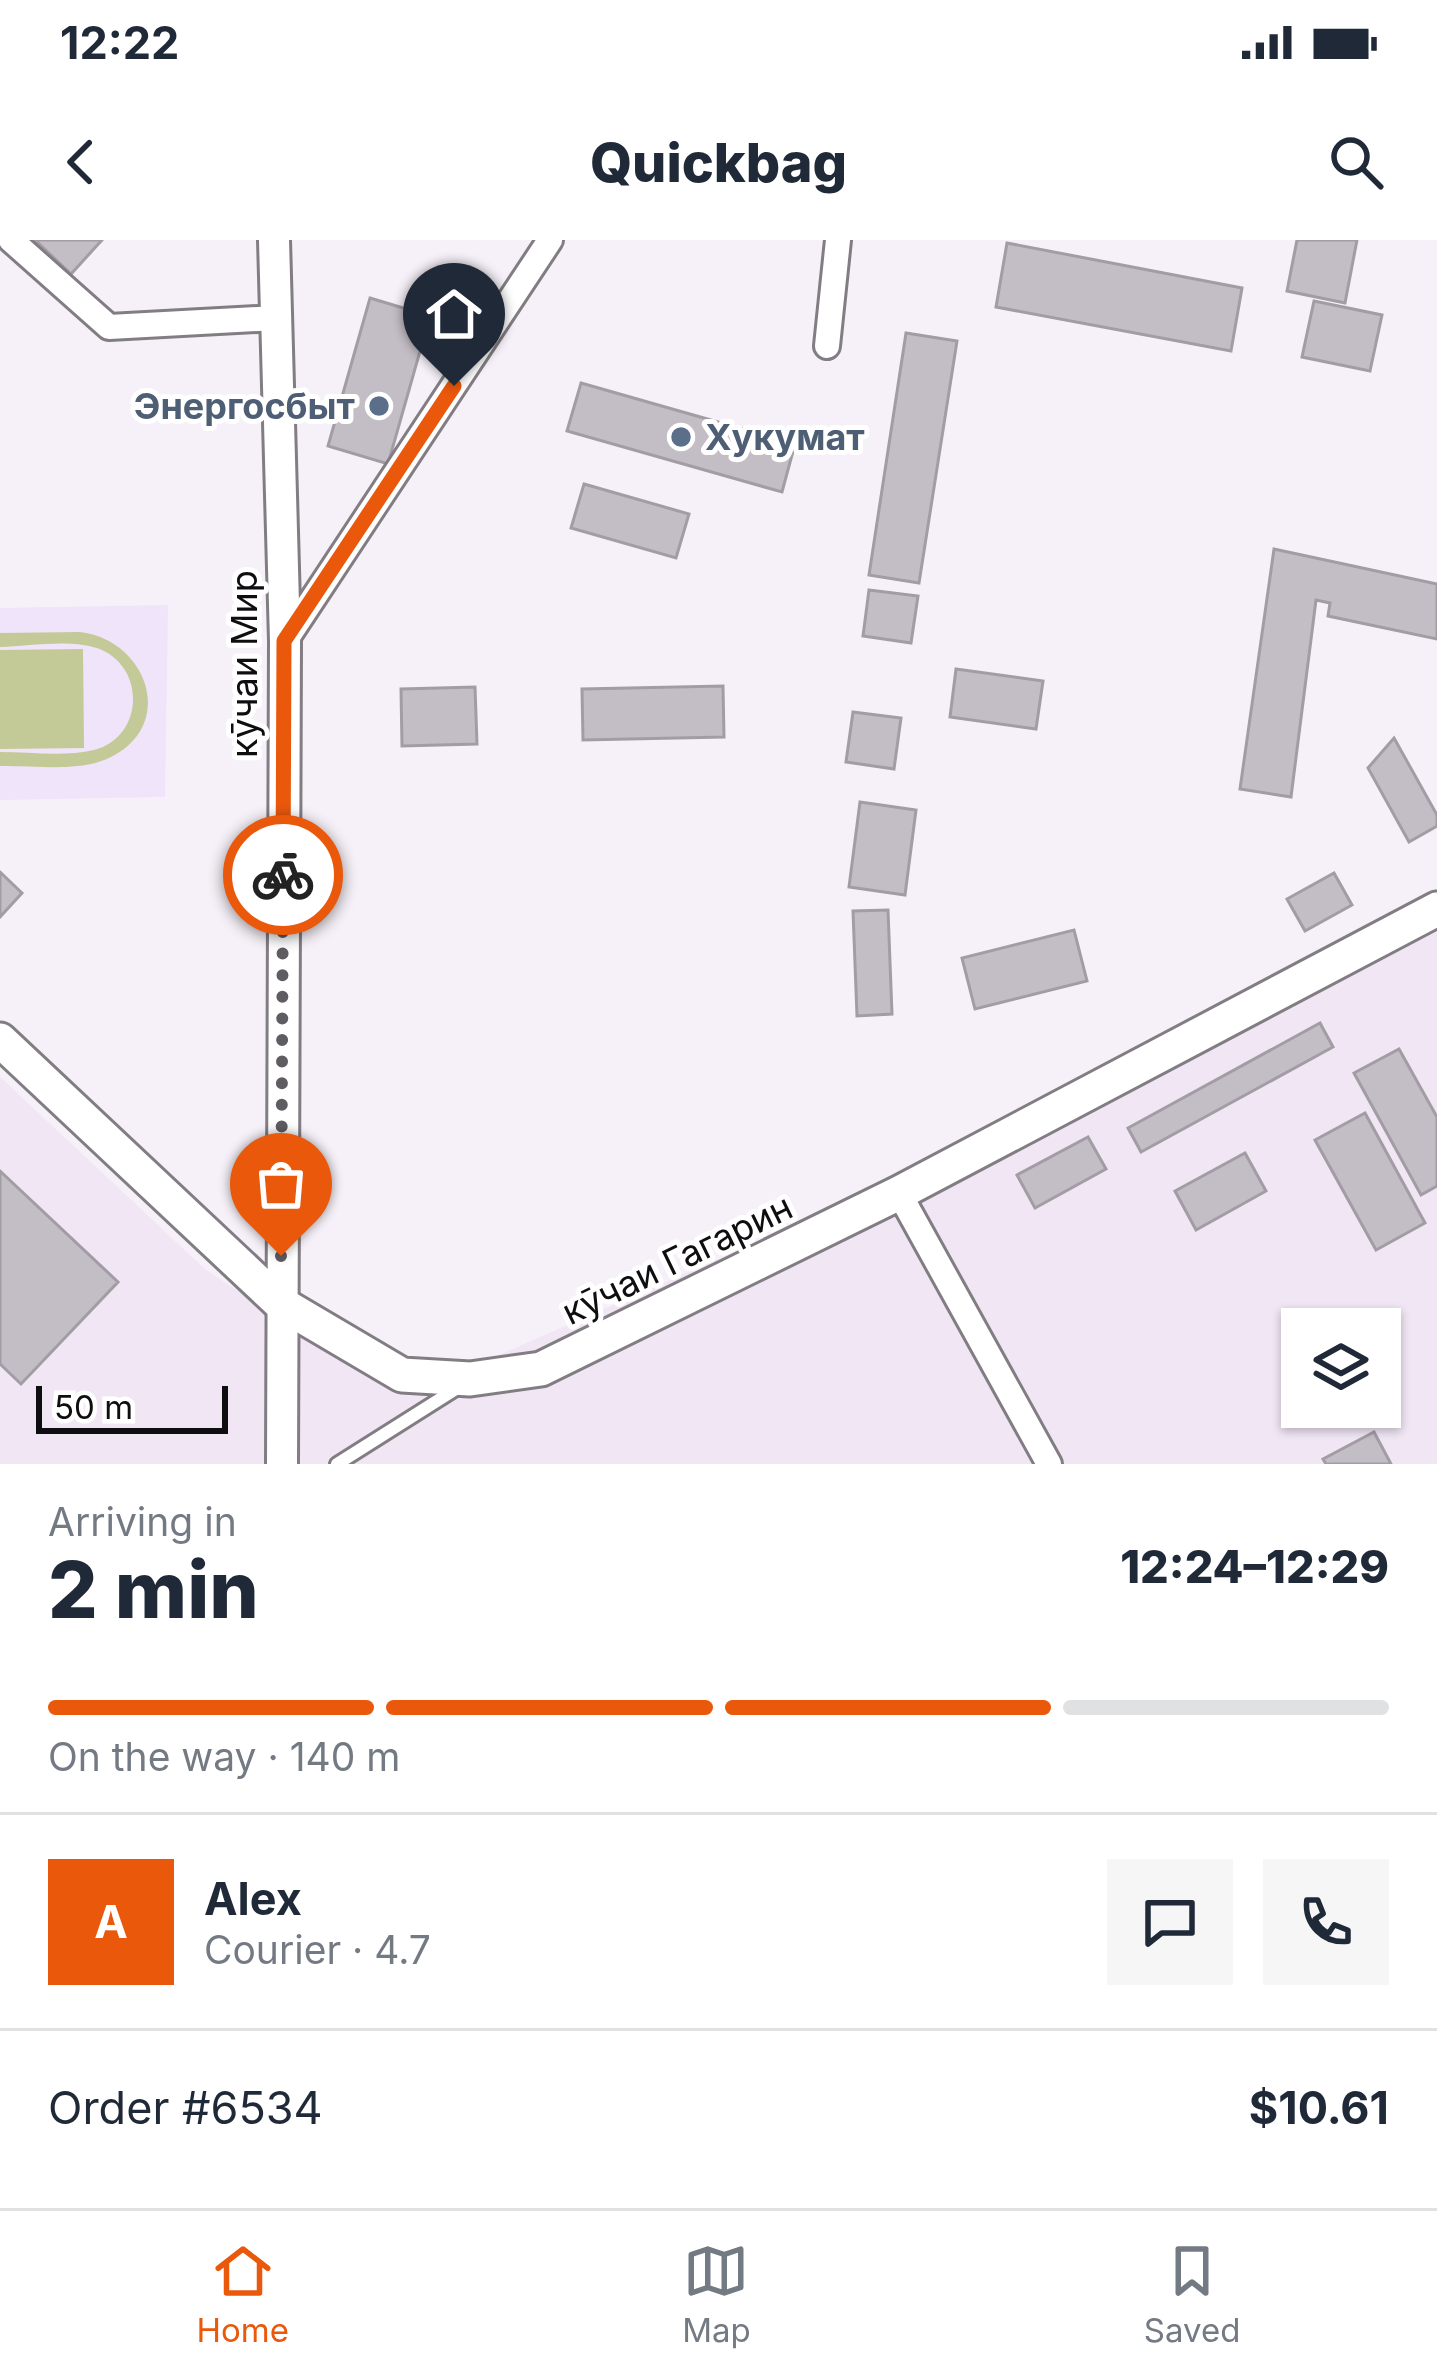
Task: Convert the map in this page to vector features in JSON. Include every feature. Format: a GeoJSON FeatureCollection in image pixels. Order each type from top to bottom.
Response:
{"type":"FeatureCollection","features":[{"type":"Feature","properties":{"kind":"main road","name":"кӯчаи Гагарин"},"geometry":{"type":"LineString","coordinates":[[0,1040],[280,1303],[402,1375],[470,1379],[541,1370],[899,1193],[1437,909]]}},
{"type":"Feature","properties":{"kind":"street"},"geometry":{"type":"LineString","coordinates":[[11,240],[109,328],[276,318]]}},
{"type":"Feature","properties":{"kind":"street","name":"кӯчаи Мир"},"geometry":{"type":"LineString","coordinates":[[274,240],[284,641],[282,1464]]}},
{"type":"Feature","properties":{"kind":"street"},"geometry":{"type":"LineString","coordinates":[[284,641],[550,240]]}},
{"type":"Feature","properties":{"kind":"street"},"geometry":{"type":"LineString","coordinates":[[827,346],[838,240]]}},
{"type":"Feature","properties":{"kind":"street"},"geometry":{"type":"LineString","coordinates":[[899,1193],[1048,1464]]}},
{"type":"Feature","properties":{"kind":"lane"},"geometry":{"type":"LineString","coordinates":[[337,1464],[470,1379]]}},
{"type":"Feature","properties":{"kind":"shaded area"},"geometry":{"type":"Polygon","coordinates":[[[168,605],[165,797],[0,800],[0,608],[168,605]]]}},
{"type":"Feature","properties":{"kind":"shaded area"},"geometry":{"type":"Polygon","coordinates":[[[1437,892],[1437,1464],[0,1464],[0,1077],[206,1270],[368,1375],[497,1356],[809,1219],[1437,892]]]}},
{"type":"Feature","properties":{"kind":"green space"},"geometry":{"type":"Polygon","coordinates":[[[80,632],[103,638],[137,666],[148,705],[143,725],[131,742],[99,762],[71,767],[0,766],[0,752],[83,752],[110,743],[122,732],[133,703],[132,688],[117,660],[79,644],[0,647],[0,633],[80,632]]]}},
{"type":"Feature","properties":{"kind":"green space"},"geometry":{"type":"Polygon","coordinates":[[[83,649],[84,748],[0,749],[0,650],[83,649]]]}},
{"type":"Feature","properties":{"kind":"building"},"geometry":{"type":"Polygon","coordinates":[[[35,240],[102,240],[71,274],[35,240]]]}},
{"type":"Feature","properties":{"kind":"building"},"geometry":{"type":"Polygon","coordinates":[[[1297,240],[1357,240],[1345,303],[1287,291],[1297,240]]]}},
{"type":"Feature","properties":{"kind":"building"},"geometry":{"type":"Polygon","coordinates":[[[1007,243],[1242,288],[1231,351],[996,307],[1007,243]]]}},
{"type":"Feature","properties":{"kind":"building"},"geometry":{"type":"Polygon","coordinates":[[[370,298],[430,316],[388,464],[328,446],[370,298]]]}},
{"type":"Feature","properties":{"kind":"building"},"geometry":{"type":"Polygon","coordinates":[[[1314,301],[1382,315],[1370,371],[1302,357],[1314,301]]]}},
{"type":"Feature","properties":{"kind":"building"},"geometry":{"type":"Polygon","coordinates":[[[906,333],[957,341],[919,583],[869,575],[906,333]]]}},
{"type":"Feature","properties":{"kind":"building","name":"Хукумат"},"geometry":{"type":"Polygon","coordinates":[[[581,383],[795,444],[782,492],[567,431],[581,383]]]}},
{"type":"Feature","properties":{"kind":"building"},"geometry":{"type":"Polygon","coordinates":[[[584,484],[689,514],[676,558],[571,528],[584,484]]]}},
{"type":"Feature","properties":{"kind":"building"},"geometry":{"type":"Polygon","coordinates":[[[1274,549],[1437,584],[1437,639],[1328,616],[1330,603],[1316,600],[1291,797],[1240,789],[1274,549]]]}},
{"type":"Feature","properties":{"kind":"building"},"geometry":{"type":"Polygon","coordinates":[[[869,590],[918,596],[911,643],[863,636],[869,590]]]}},
{"type":"Feature","properties":{"kind":"building"},"geometry":{"type":"Polygon","coordinates":[[[956,669],[1043,681],[1036,729],[950,717],[956,669]]]}},
{"type":"Feature","properties":{"kind":"building"},"geometry":{"type":"Polygon","coordinates":[[[723,686],[724,737],[583,740],[582,689],[723,686]]]}},
{"type":"Feature","properties":{"kind":"building"},"geometry":{"type":"Polygon","coordinates":[[[475,687],[477,744],[402,746],[401,689],[475,687]]]}},
{"type":"Feature","properties":{"kind":"building"},"geometry":{"type":"Polygon","coordinates":[[[853,712],[901,718],[894,769],[846,762],[853,712]]]}},
{"type":"Feature","properties":{"kind":"building"},"geometry":{"type":"Polygon","coordinates":[[[1394,738],[1437,815],[1437,826],[1409,842],[1368,768],[1394,738]]]}},
{"type":"Feature","properties":{"kind":"building"},"geometry":{"type":"Polygon","coordinates":[[[860,802],[916,810],[905,895],[849,887],[860,802]]]}},
{"type":"Feature","properties":{"kind":"building"},"geometry":{"type":"Polygon","coordinates":[[[0,872],[22,893],[0,917],[0,872]]]}},
{"type":"Feature","properties":{"kind":"building"},"geometry":{"type":"Polygon","coordinates":[[[1334,873],[1352,905],[1305,931],[1287,899],[1334,873]]]}},
{"type":"Feature","properties":{"kind":"building"},"geometry":{"type":"Polygon","coordinates":[[[888,910],[892,1014],[857,1016],[853,911],[888,910]]]}},
{"type":"Feature","properties":{"kind":"building"},"geometry":{"type":"Polygon","coordinates":[[[1074,930],[1087,981],[975,1009],[962,958],[1074,930]]]}},
{"type":"Feature","properties":{"kind":"building"},"geometry":{"type":"Polygon","coordinates":[[[1320,1023],[1333,1047],[1141,1152],[1128,1128],[1320,1023]]]}},
{"type":"Feature","properties":{"kind":"building"},"geometry":{"type":"Polygon","coordinates":[[[1399,1049],[1437,1117],[1437,1186],[1421,1195],[1354,1073],[1399,1049]]]}},
{"type":"Feature","properties":{"kind":"building"},"geometry":{"type":"Polygon","coordinates":[[[1365,1113],[1425,1223],[1376,1250],[1315,1140],[1365,1113]]]}},
{"type":"Feature","properties":{"kind":"building"},"geometry":{"type":"Polygon","coordinates":[[[1088,1137],[1106,1169],[1035,1208],[1017,1175],[1088,1137]]]}},
{"type":"Feature","properties":{"kind":"building"},"geometry":{"type":"Polygon","coordinates":[[[1245,1153],[1266,1191],[1196,1230],[1175,1191],[1245,1153]]]}},
{"type":"Feature","properties":{"kind":"building"},"geometry":{"type":"Polygon","coordinates":[[[0,1171],[118,1282],[21,1384],[0,1364],[0,1171]]]}},
{"type":"Feature","properties":{"kind":"building"},"geometry":{"type":"Polygon","coordinates":[[[1374,1432],[1391,1464],[1326,1464],[1323,1459],[1374,1432]]]}},
{"type":"Feature","properties":{"kind":"way so far"},"geometry":{"type":"LineString","coordinates":[[281,1256],[283,875]]}},
{"type":"Feature","properties":{"kind":"place","name":"Энергосбыт"},"geometry":{"type":"Point","coordinates":[379,406]}},
{"type":"Feature","properties":{"kind":"place","name":"Хукумат"},"geometry":{"type":"Point","coordinates":[681,437]}},
{"type":"Feature","properties":{"kind":"route"},"geometry":{"type":"LineString","coordinates":[[283,875],[284,641],[454,386]]}}]}
